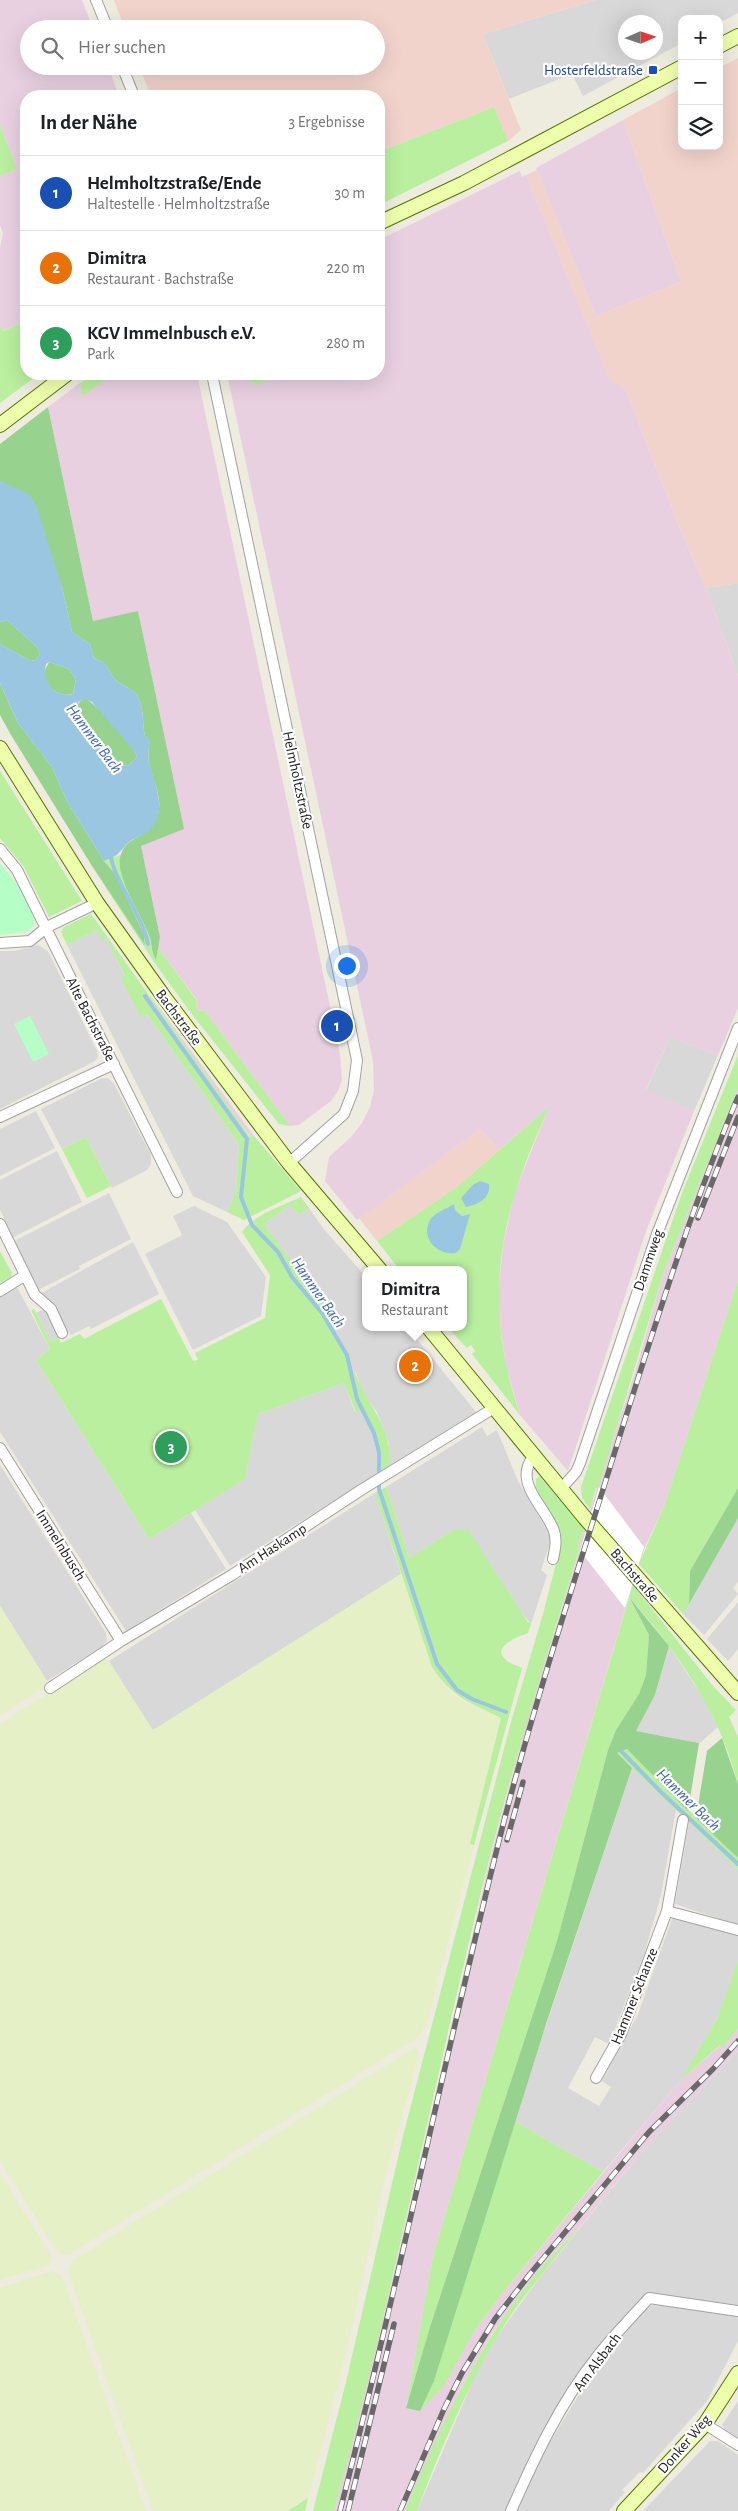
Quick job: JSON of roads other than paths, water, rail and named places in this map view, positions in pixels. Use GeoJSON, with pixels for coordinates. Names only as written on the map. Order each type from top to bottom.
{"type":"FeatureCollection","features":[{"type":"Feature","properties":{"kind":"street"},"geometry":{"type":"LineString","coordinates":[[96,0],[104,20]]}},
{"type":"Feature","properties":{"kind":"street"},"geometry":{"type":"LineString","coordinates":[[723,44],[738,36]]}},
{"type":"Feature","properties":{"kind":"street"},"geometry":{"type":"LineString","coordinates":[[385,221],[464,183],[678,69]]}},
{"type":"Feature","properties":{"kind":"street"},"geometry":{"type":"LineString","coordinates":[[126,75],[132,90]]}},
{"type":"Feature","properties":{"kind":"street"},"geometry":{"type":"LineString","coordinates":[[0,425],[59,380]]}},
{"type":"Feature","properties":{"kind":"street","name":"Helmholtzstraße"},"geometry":{"type":"LineString","coordinates":[[213,380],[357,1060],[354,1091],[344,1114],[289,1163]]}},
{"type":"Feature","properties":{"kind":"street","name":"Bachstraße"},"geometry":{"type":"LineString","coordinates":[[0,748],[97,903],[164,997],[289,1163],[377,1266]]}},
{"type":"Feature","properties":{"kind":"street","name":"Alte Bachstraße"},"geometry":{"type":"LineString","coordinates":[[0,849],[17,870],[47,927],[177,1192]]}},
{"type":"Feature","properties":{"kind":"street"},"geometry":{"type":"LineString","coordinates":[[0,943],[30,941],[47,927],[97,903]]}},
{"type":"Feature","properties":{"kind":"street","name":"Dammweg"},"geometry":{"type":"LineString","coordinates":[[560,1490],[576,1472],[582,1458],[657,1234],[738,1028]]}},
{"type":"Feature","properties":{"kind":"street"},"geometry":{"type":"LineString","coordinates":[[0,1117],[114,1064]]}},
{"type":"Feature","properties":{"kind":"street"},"geometry":{"type":"LineString","coordinates":[[0,1224],[24,1276],[35,1295],[51,1309],[62,1333]]}},
{"type":"Feature","properties":{"kind":"street"},"geometry":{"type":"LineString","coordinates":[[0,1291],[24,1276]]}},
{"type":"Feature","properties":{"kind":"street","name":"Bachstraße"},"geometry":{"type":"LineString","coordinates":[[431,1331],[560,1490],[738,1693]]}},
{"type":"Feature","properties":{"kind":"street","name":"Am Haskamp"},"geometry":{"type":"LineString","coordinates":[[50,1688],[121,1641],[232,1575],[361,1490],[494,1408]]}},
{"type":"Feature","properties":{"kind":"street","name":"Immelnbusch"},"geometry":{"type":"LineString","coordinates":[[0,1448],[121,1641]]}},
{"type":"Feature","properties":{"kind":"street"},"geometry":{"type":"LineString","coordinates":[[534,1457],[527,1465],[525,1478],[554,1531],[556,1542],[553,1559]]}},
{"type":"Feature","properties":{"kind":"street","name":"Hammer Schanze"},"geometry":{"type":"LineString","coordinates":[[596,2078],[621,2034],[666,1911],[683,1820]]}},
{"type":"Feature","properties":{"kind":"street"},"geometry":{"type":"LineString","coordinates":[[666,1911],[738,1930]]}},
{"type":"Feature","properties":{"kind":"street","name":"Am Alsbach"},"geometry":{"type":"LineString","coordinates":[[511,2511],[542,2447],[595,2358],[649,2298],[738,2311]]}},
{"type":"Feature","properties":{"kind":"street","name":"Donker Weg"},"geometry":{"type":"LineString","coordinates":[[624,2511],[705,2424],[738,2373]]}},
{"type":"Feature","properties":{"kind":"street"},"geometry":{"type":"LineString","coordinates":[[705,2424],[738,2446]]}},
{"type":"Feature","properties":{"kind":"water"},"geometry":{"type":"Polygon","coordinates":[[[0,481],[29,494],[36,505],[62,587],[72,632],[90,644],[94,658],[105,665],[119,683],[134,692],[140,702],[145,736],[149,739],[148,759],[158,796],[159,813],[151,829],[130,841],[113,857],[104,861],[67,801],[52,767],[18,723],[0,683],[0,644],[30,661],[36,660],[40,654],[38,648],[7,620],[0,622],[0,481]],[[49,662],[46,664],[45,670],[51,687],[60,694],[73,694],[76,679],[69,669],[49,662]],[[85,699],[79,701],[74,712],[120,764],[128,766],[137,757],[135,752],[92,702],[85,699]]]}},
{"type":"Feature","properties":{"kind":"water"},"geometry":{"type":"Polygon","coordinates":[[[480,1181],[489,1184],[486,1197],[480,1202],[466,1207],[461,1198],[474,1184],[480,1181]]]}},
{"type":"Feature","properties":{"kind":"water"},"geometry":{"type":"Polygon","coordinates":[[[454,1204],[455,1210],[462,1216],[470,1214],[460,1249],[456,1253],[443,1252],[430,1241],[427,1229],[433,1216],[454,1204]]]}},
{"type":"Feature","properties":{"kind":"waterway","name":"Hammer Bach"},"geometry":{"type":"LineString","coordinates":[[111,854],[116,873],[145,933],[148,944]]}},
{"type":"Feature","properties":{"kind":"waterway","name":"Hammer Bach"},"geometry":{"type":"LineString","coordinates":[[145,996],[247,1139],[241,1197],[252,1225],[278,1252],[292,1277],[322,1313],[347,1355],[357,1399],[374,1433],[379,1452],[379,1489],[437,1664],[457,1690],[472,1699],[506,1712]]}},
{"type":"Feature","properties":{"kind":"waterway","name":"Hammer Bach"},"geometry":{"type":"LineString","coordinates":[[622,1752],[662,1793],[738,1864]]}},
{"type":"Feature","properties":{"kind":"railway"},"geometry":{"type":"LineString","coordinates":[[340,2511],[362,2425],[462,1993],[517,1772],[560,1626],[662,1305],[705,1179],[738,1097]]}},
{"type":"Feature","properties":{"kind":"railway"},"geometry":{"type":"LineString","coordinates":[[698,1218],[738,1117]]}},
{"type":"Feature","properties":{"kind":"railway"},"geometry":{"type":"LineString","coordinates":[[507,1840],[523,1782]]}},
{"type":"Feature","properties":{"kind":"railway"},"geometry":{"type":"LineString","coordinates":[[400,2511],[444,2409],[462,2373],[495,2319],[530,2274],[649,2132],[713,2069],[738,2041]]}},
{"type":"Feature","properties":{"kind":"railway"},"geometry":{"type":"LineString","coordinates":[[348,2511],[394,2324]]}},
{"type":"Feature","properties":{"kind":"place","name":"Hosterfeldstraße"},"geometry":{"type":"Point","coordinates":[653,70]}},
{"type":"Feature","properties":{"kind":"place","name":"Helmholtzstraße/Ende"},"geometry":{"type":"Point","coordinates":[337,1026]}},
{"type":"Feature","properties":{"kind":"place","name":"Dimitra"},"geometry":{"type":"Point","coordinates":[415,1366]}},
{"type":"Feature","properties":{"kind":"place","name":"KGV Immelnbusch e.V."},"geometry":{"type":"Point","coordinates":[171,1447]}}]}
